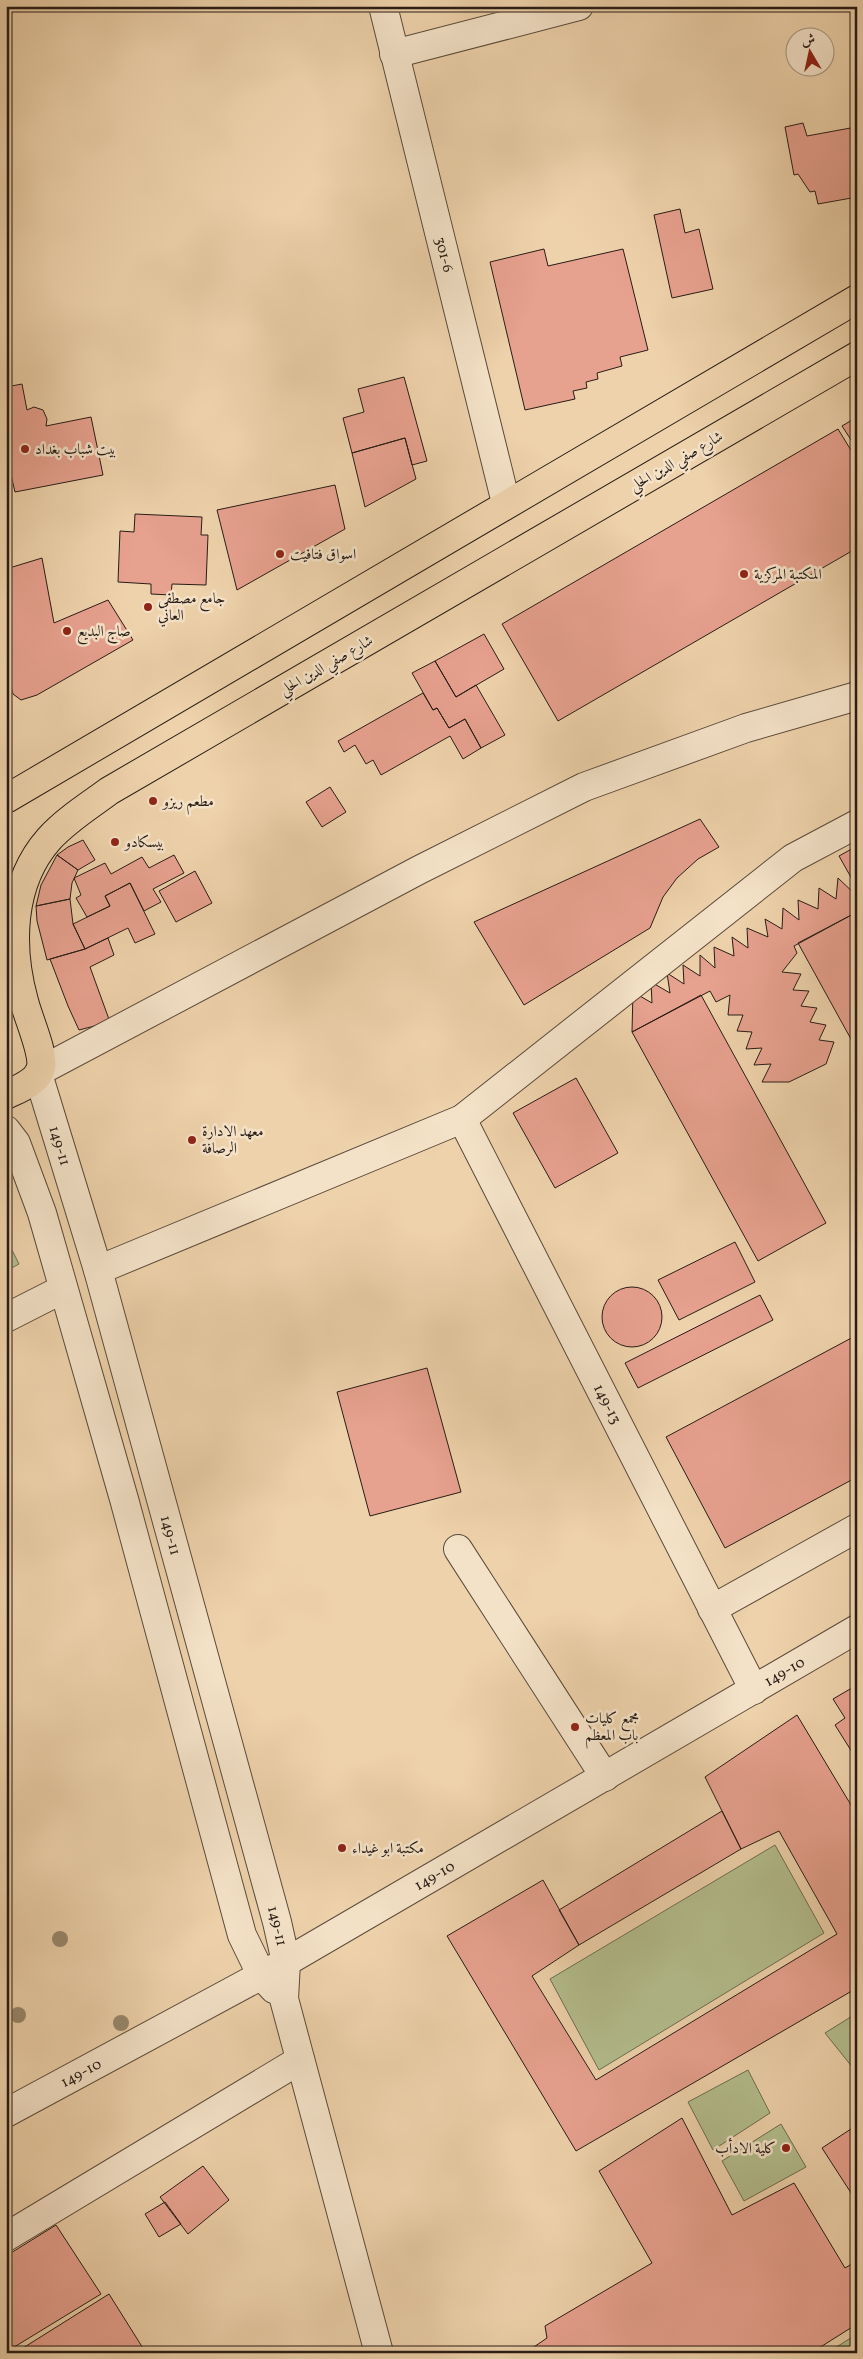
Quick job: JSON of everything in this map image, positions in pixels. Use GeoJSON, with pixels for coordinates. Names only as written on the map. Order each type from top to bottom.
{"type":"FeatureCollection","features":[{"type":"Feature","properties":{"kind":"main road"},"geometry":{"type":"LineString","coordinates":[[6,799],[506,503],[857,299]]}},
{"type":"Feature","properties":{"kind":"main road","name":"شارع صفي الدين الحلي"},"geometry":{"type":"LineString","coordinates":[[39,1073],[40,1058],[22,994],[17,961],[15,924],[18,903],[34,860],[50,838],[78,813],[117,786],[857,356]]}},
{"type":"Feature","properties":{"kind":"main road"},"geometry":{"type":"LineString","coordinates":[[6,978],[29,1022]]}},
{"type":"Feature","properties":{"kind":"main road"},"geometry":{"type":"LineString","coordinates":[[6,1095],[34,1079],[39,1073]]}},
{"type":"Feature","properties":{"kind":"street","name":"301-6"},"geometry":{"type":"LineString","coordinates":[[383,6],[506,503]]}},
{"type":"Feature","properties":{"kind":"street"},"geometry":{"type":"LineString","coordinates":[[394,54],[579,6]]}},
{"type":"Feature","properties":{"kind":"street"},"geometry":{"type":"LineString","coordinates":[[39,1073],[419,870],[584,787],[746,728],[857,696]]}},
{"type":"Feature","properties":{"kind":"street"},"geometry":{"type":"LineString","coordinates":[[98,1270],[462,1119],[793,858],[857,824]]}},
{"type":"Feature","properties":{"kind":"street","name":"149-11"},"geometry":{"type":"LineString","coordinates":[[39,1073],[98,1270],[286,1962],[284,1999],[379,2353]]}},
{"type":"Feature","properties":{"kind":"street","name":"149-13"},"geometry":{"type":"LineString","coordinates":[[462,1119],[754,1690]]}},
{"type":"Feature","properties":{"kind":"street","name":"149-11"},"geometry":{"type":"LineString","coordinates":[[6,1130],[16,1143],[42,1213],[124,1499],[242,1935],[262,1976],[284,1999]]}},
{"type":"Feature","properties":{"kind":"street"},"geometry":{"type":"LineString","coordinates":[[6,1318],[63,1290]]}},
{"type":"Feature","properties":{"kind":"street"},"geometry":{"type":"LineString","coordinates":[[712,1609],[857,1528]]}},
{"type":"Feature","properties":{"kind":"street"},"geometry":{"type":"LineString","coordinates":[[458,1549],[605,1777]]}},
{"type":"Feature","properties":{"kind":"street","name":"149-10"},"geometry":{"type":"LineString","coordinates":[[6,2113],[262,1976],[754,1690],[857,1628]]}},
{"type":"Feature","properties":{"kind":"street"},"geometry":{"type":"LineString","coordinates":[[6,2237],[300,2060]]}},
{"type":"Feature","properties":{"kind":"green space"},"geometry":{"type":"Polygon","coordinates":[[[6,1238],[19,1264],[6,1271],[6,1238]]]}},
{"type":"Feature","properties":{"kind":"green space"},"geometry":{"type":"Polygon","coordinates":[[[775,1845],[824,1933],[599,2070],[550,1979],[775,1845]]]}},
{"type":"Feature","properties":{"kind":"green space"},"geometry":{"type":"Polygon","coordinates":[[[857,2013],[857,2065],[853,2068],[825,2033],[857,2013]]]}},
{"type":"Feature","properties":{"kind":"green space"},"geometry":{"type":"Polygon","coordinates":[[[748,2070],[770,2113],[713,2150],[688,2102],[748,2070]]]}},
{"type":"Feature","properties":{"kind":"green space"},"geometry":{"type":"Polygon","coordinates":[[[781,2124],[806,2167],[744,2201],[722,2161],[781,2124]]]}},
{"type":"Feature","properties":{"kind":"green space"},"geometry":{"type":"Polygon","coordinates":[[[857,2334],[857,2353],[827,2353],[857,2334]]]}},
{"type":"Feature","properties":{"kind":"building"},"geometry":{"type":"Polygon","coordinates":[[[803,123],[807,136],[856,127],[857,197],[818,204],[815,191],[810,192],[798,174],[794,175],[785,127],[803,123]]]}},
{"type":"Feature","properties":{"kind":"building"},"geometry":{"type":"Polygon","coordinates":[[[680,209],[685,233],[699,229],[713,289],[672,298],[654,215],[680,209]]]}},
{"type":"Feature","properties":{"kind":"building"},"geometry":{"type":"Polygon","coordinates":[[[544,249],[548,266],[623,249],[648,350],[620,357],[622,366],[597,373],[598,379],[586,382],[587,388],[573,391],[575,399],[525,410],[490,262],[544,249]]]}},
{"type":"Feature","properties":{"kind":"building"},"geometry":{"type":"Polygon","coordinates":[[[404,377],[427,461],[412,465],[405,438],[352,453],[343,418],[364,412],[358,389],[404,377]]]}},
{"type":"Feature","properties":{"kind":"building"},"geometry":{"type":"Polygon","coordinates":[[[22,384],[27,410],[34,407],[43,410],[47,419],[46,426],[91,417],[103,475],[15,492],[6,453],[6,387],[22,384]]]}},
{"type":"Feature","properties":{"kind":"building"},"geometry":{"type":"Polygon","coordinates":[[[857,417],[857,449],[842,426],[857,417]]]}},
{"type":"Feature","properties":{"kind":"building"},"geometry":{"type":"Polygon","coordinates":[[[838,429],[857,460],[857,548],[558,721],[502,624],[838,429]]]}},
{"type":"Feature","properties":{"kind":"building"},"geometry":{"type":"Polygon","coordinates":[[[405,438],[416,479],[365,507],[352,453],[405,438]]]}},
{"type":"Feature","properties":{"kind":"building"},"geometry":{"type":"Polygon","coordinates":[[[335,485],[345,529],[237,590],[217,510],[335,485]]]}},
{"type":"Feature","properties":{"kind":"building"},"geometry":{"type":"Polygon","coordinates":[[[135,514],[202,517],[201,535],[208,535],[206,585],[172,584],[171,595],[151,594],[151,584],[118,582],[120,531],[134,532],[135,514]]]}},
{"type":"Feature","properties":{"kind":"building","name":"صاج البديع"},"geometry":{"type":"Polygon","coordinates":[[[42,558],[54,623],[108,600],[133,640],[37,695],[21,700],[13,694],[6,665],[6,569],[42,558]]]}},
{"type":"Feature","properties":{"kind":"building"},"geometry":{"type":"Polygon","coordinates":[[[484,634],[504,669],[456,697],[435,661],[484,634]]]}},
{"type":"Feature","properties":{"kind":"building"},"geometry":{"type":"Polygon","coordinates":[[[435,661],[456,697],[476,685],[505,735],[481,748],[465,719],[449,728],[437,708],[433,710],[412,673],[435,661]]]}},
{"type":"Feature","properties":{"kind":"building"},"geometry":{"type":"Polygon","coordinates":[[[423,693],[433,710],[437,708],[449,728],[465,719],[481,748],[463,759],[450,736],[381,775],[373,760],[366,764],[355,745],[344,752],[338,741],[423,693]]]}},
{"type":"Feature","properties":{"kind":"building"},"geometry":{"type":"Polygon","coordinates":[[[330,787],[346,812],[322,827],[306,802],[330,787]]]}},
{"type":"Feature","properties":{"kind":"building"},"geometry":{"type":"Polygon","coordinates":[[[700,819],[719,847],[698,859],[677,878],[663,897],[650,928],[524,1005],[474,922],[700,819]]]}},
{"type":"Feature","properties":{"kind":"building"},"geometry":{"type":"Polygon","coordinates":[[[83,840],[95,860],[78,870],[57,855],[83,840]]]}},
{"type":"Feature","properties":{"kind":"building"},"geometry":{"type":"Polygon","coordinates":[[[857,846],[857,888],[839,856],[857,846]]]}},
{"type":"Feature","properties":{"kind":"building"},"geometry":{"type":"Polygon","coordinates":[[[57,855],[78,870],[72,883],[70,899],[36,906],[41,885],[57,855]]]}},
{"type":"Feature","properties":{"kind":"building"},"geometry":{"type":"Polygon","coordinates":[[[174,855],[184,873],[153,889],[161,902],[144,911],[130,883],[105,896],[110,906],[87,917],[76,898],[81,895],[74,878],[105,863],[111,874],[142,857],[149,868],[174,855]]]}},
{"type":"Feature","properties":{"kind":"building"},"geometry":{"type":"Polygon","coordinates":[[[195,871],[212,903],[176,922],[159,891],[195,871]]]}},
{"type":"Feature","properties":{"kind":"building"},"geometry":{"type":"Polygon","coordinates":[[[838,878],[857,896],[857,912],[794,946],[797,953],[782,972],[801,974],[793,990],[809,991],[801,1006],[817,1008],[810,1022],[826,1025],[819,1040],[834,1042],[826,1064],[789,1082],[762,1082],[771,1064],[754,1065],[762,1048],[746,1049],[752,1032],[737,1031],[743,1015],[728,1015],[730,995],[716,1002],[710,991],[632,1032],[633,992],[652,1003],[651,982],[670,993],[667,973],[684,984],[683,965],[700,976],[700,955],[715,968],[714,947],[734,956],[732,937],[748,948],[747,928],[768,937],[765,919],[782,929],[783,908],[799,920],[798,900],[818,909],[819,888],[836,899],[838,878]]]}},
{"type":"Feature","properties":{"kind":"building"},"geometry":{"type":"Polygon","coordinates":[[[130,883],[155,934],[135,943],[128,928],[85,949],[73,924],[110,906],[105,896],[130,883]]]}},
{"type":"Feature","properties":{"kind":"building"},"geometry":{"type":"Polygon","coordinates":[[[70,899],[73,924],[85,949],[47,960],[37,921],[36,906],[70,899]]]}},
{"type":"Feature","properties":{"kind":"building"},"geometry":{"type":"Polygon","coordinates":[[[857,912],[857,1050],[798,943],[857,912]]]}},
{"type":"Feature","properties":{"kind":"building"},"geometry":{"type":"Polygon","coordinates":[[[108,938],[114,955],[90,967],[110,1022],[79,1030],[50,959],[85,949],[108,938]]]}},
{"type":"Feature","properties":{"kind":"building"},"geometry":{"type":"Polygon","coordinates":[[[701,995],[826,1223],[758,1261],[632,1032],[701,995]]]}},
{"type":"Feature","properties":{"kind":"building"},"geometry":{"type":"Polygon","coordinates":[[[576,1078],[618,1153],[555,1188],[513,1113],[576,1078]]]}},
{"type":"Feature","properties":{"kind":"building"},"geometry":{"type":"Polygon","coordinates":[[[735,1242],[755,1282],[679,1320],[658,1280],[735,1242]]]}},
{"type":"Feature","properties":{"kind":"building"},"geometry":{"type":"Polygon","coordinates":[[[632,1287],[649,1292],[657,1300],[662,1317],[657,1334],[649,1342],[632,1347],[615,1342],[607,1334],[602,1317],[607,1300],[615,1292],[632,1287]]]}},
{"type":"Feature","properties":{"kind":"building"},"geometry":{"type":"Polygon","coordinates":[[[760,1295],[773,1320],[638,1388],[625,1363],[760,1295]]]}},
{"type":"Feature","properties":{"kind":"building"},"geometry":{"type":"Polygon","coordinates":[[[857,1335],[857,1477],[725,1548],[666,1437],[857,1335]]]}},
{"type":"Feature","properties":{"kind":"building"},"geometry":{"type":"Polygon","coordinates":[[[427,1368],[461,1492],[370,1516],[337,1392],[427,1368]]]}},
{"type":"Feature","properties":{"kind":"building"},"geometry":{"type":"Polygon","coordinates":[[[857,1685],[857,1760],[835,1725],[845,1718],[833,1699],[857,1685]]]}},
{"type":"Feature","properties":{"kind":"building"},"geometry":{"type":"Polygon","coordinates":[[[797,1715],[857,1815],[857,1988],[576,2151],[447,1936],[543,1880],[579,1945],[532,1976],[596,2080],[837,1934],[779,1831],[741,1849],[705,1777],[797,1715]]]}},
{"type":"Feature","properties":{"kind":"building"},"geometry":{"type":"Polygon","coordinates":[[[722,1811],[741,1849],[579,1945],[559,1910],[722,1811]]]}},
{"type":"Feature","properties":{"kind":"building"},"geometry":{"type":"Polygon","coordinates":[[[682,2118],[732,2215],[794,2183],[845,2268],[857,2261],[857,2324],[811,2353],[525,2353],[547,2338],[545,2326],[652,2263],[599,2171],[682,2118]]]}},
{"type":"Feature","properties":{"kind":"building"},"geometry":{"type":"Polygon","coordinates":[[[857,2125],[857,2194],[853,2196],[822,2148],[857,2125]]]}},
{"type":"Feature","properties":{"kind":"building"},"geometry":{"type":"Polygon","coordinates":[[[203,2166],[229,2200],[188,2234],[160,2197],[203,2166]]]}},
{"type":"Feature","properties":{"kind":"building"},"geometry":{"type":"Polygon","coordinates":[[[165,2202],[181,2224],[159,2237],[145,2214],[165,2202]]]}},
{"type":"Feature","properties":{"kind":"building"},"geometry":{"type":"Polygon","coordinates":[[[56,2225],[101,2294],[6,2352],[6,2256],[56,2225]]]}},
{"type":"Feature","properties":{"kind":"building"},"geometry":{"type":"Polygon","coordinates":[[[109,2294],[146,2353],[15,2353],[109,2294]]]}},
{"type":"Feature","properties":{"kind":"place","name":"بيت شباب بغداد"},"geometry":{"type":"Point","coordinates":[25,449]}},
{"type":"Feature","properties":{"kind":"place","name":"اسواق فتافيت"},"geometry":{"type":"Point","coordinates":[280,554]}},
{"type":"Feature","properties":{"kind":"place","name":"المكتبة المركزية"},"geometry":{"type":"Point","coordinates":[744,574]}},
{"type":"Feature","properties":{"kind":"place","name":"جامع مصطفى العاني"},"geometry":{"type":"Point","coordinates":[148,607]}},
{"type":"Feature","properties":{"kind":"place","name":"صاج البديع"},"geometry":{"type":"Point","coordinates":[67,631]}},
{"type":"Feature","properties":{"kind":"place","name":"مطعم ريزو"},"geometry":{"type":"Point","coordinates":[153,801]}},
{"type":"Feature","properties":{"kind":"place","name":"بيسكادو"},"geometry":{"type":"Point","coordinates":[115,842]}},
{"type":"Feature","properties":{"kind":"place","name":"معهد الادارة الرصافة"},"geometry":{"type":"Point","coordinates":[192,1140]}},
{"type":"Feature","properties":{"kind":"place","name":"مجمع كليات باب المعظم"},"geometry":{"type":"Point","coordinates":[575,1727]}},
{"type":"Feature","properties":{"kind":"place","name":"مكتبة ابو غيداء"},"geometry":{"type":"Point","coordinates":[342,1848]}},
{"type":"Feature","properties":{"kind":"place","name":"كلية الادأب"},"geometry":{"type":"Point","coordinates":[786,2148]}}]}
